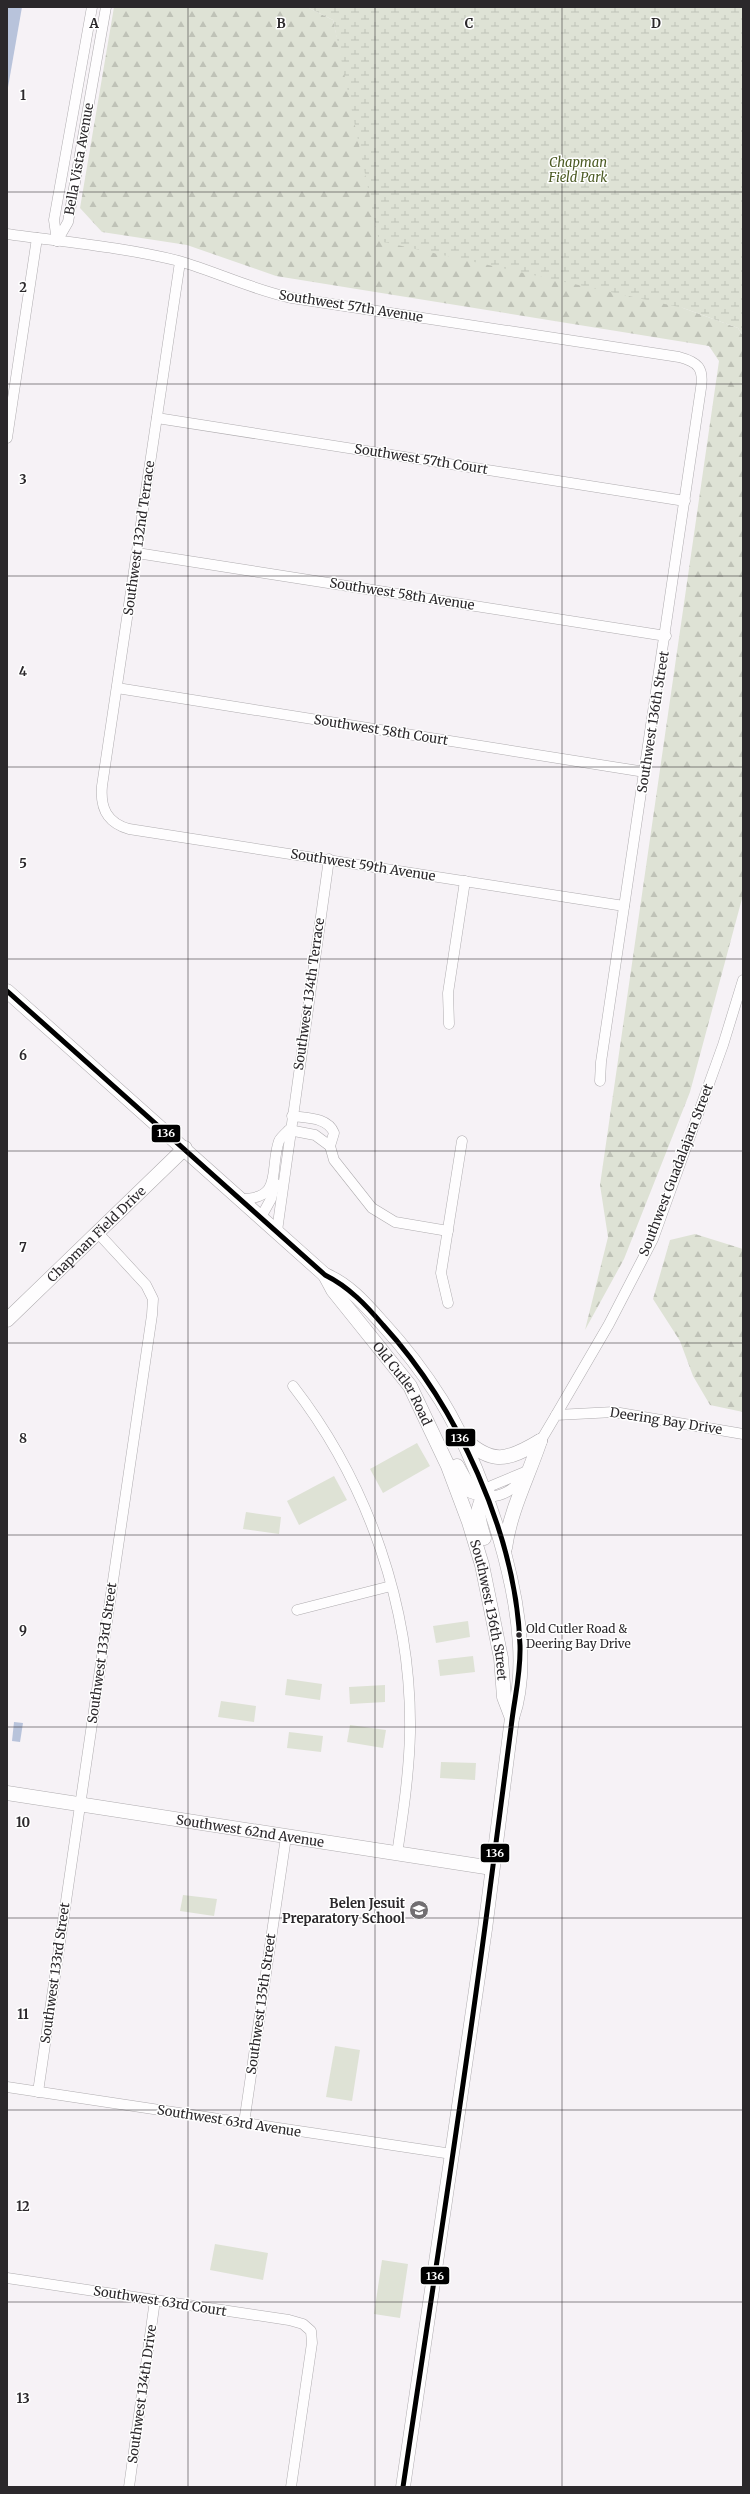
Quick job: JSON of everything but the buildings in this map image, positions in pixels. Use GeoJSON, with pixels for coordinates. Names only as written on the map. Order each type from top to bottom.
{"type":"FeatureCollection","features":[{"type":"Feature","properties":{"kind":"main road","name":"Old Cutler Road"},"geometry":{"type":"LineString","coordinates":[[7,991],[185,1148],[325,1275],[333,1290],[410,1386],[463,1503]]}},
{"type":"Feature","properties":{"kind":"main road","name":"Chapman Field Drive"},"geometry":{"type":"LineString","coordinates":[[7,1320],[185,1148]]}},
{"type":"Feature","properties":{"kind":"main road","name":"Old Cutler Road"},"geometry":{"type":"LineString","coordinates":[[325,1275],[340,1281],[390,1332],[430,1383],[461,1436],[486,1496]]}},
{"type":"Feature","properties":{"kind":"main road"},"geometry":{"type":"LineString","coordinates":[[410,1386],[436,1422],[465,1483],[473,1492],[486,1496],[479,1505],[478,1518],[498,1594],[502,1658]]}},
{"type":"Feature","properties":{"kind":"main road"},"geometry":{"type":"LineString","coordinates":[[461,1436],[476,1450],[497,1458],[516,1455],[540,1441]]}},
{"type":"Feature","properties":{"kind":"main road"},"geometry":{"type":"LineString","coordinates":[[505,1548],[511,1517],[526,1483],[540,1441]]}},
{"type":"Feature","properties":{"kind":"main road","name":"Southwest 136th Street"},"geometry":{"type":"LineString","coordinates":[[403,2487],[452,2154],[512,1718],[517,1702],[520,1672],[516,1615],[505,1548],[496,1529],[486,1496]]}},
{"type":"Feature","properties":{"kind":"main road","name":"Southwest 136th Street"},"geometry":{"type":"LineString","coordinates":[[463,1503],[482,1565],[502,1658],[504,1697],[512,1718]]}},
{"type":"Feature","properties":{"kind":"main road","name":"Southwest 62nd Avenue"},"geometry":{"type":"LineString","coordinates":[[7,1794],[492,1868]]}},
{"type":"Feature","properties":{"kind":"street","name":"Bella Vista Avenue"},"geometry":{"type":"LineString","coordinates":[[57,240],[54,220],[92,7]]}},
{"type":"Feature","properties":{"kind":"street","name":"Bella Vista Avenue"},"geometry":{"type":"LineString","coordinates":[[57,240],[68,222],[106,7]]}},
{"type":"Feature","properties":{"kind":"street","name":"Southwest 57th Avenue"},"geometry":{"type":"LineString","coordinates":[[7,234],[129,251],[180,262],[260,290],[288,297],[679,357],[698,364]]}},
{"type":"Feature","properties":{"kind":"street"},"geometry":{"type":"LineString","coordinates":[[7,438],[37,238]]}},
{"type":"Feature","properties":{"kind":"street","name":"Southwest 132nd Terrace"},"geometry":{"type":"LineString","coordinates":[[106,814],[101,793],[180,262]]}},
{"type":"Feature","properties":{"kind":"street","name":"Southwest 136th Street"},"geometry":{"type":"LineString","coordinates":[[600,1081],[601,1062],[666,636],[702,382],[702,370],[698,364]]}},
{"type":"Feature","properties":{"kind":"street","name":"Southwest 57th Court"},"geometry":{"type":"LineString","coordinates":[[156,418],[685,501]]}},
{"type":"Feature","properties":{"kind":"street","name":"Southwest 58th Avenue"},"geometry":{"type":"LineString","coordinates":[[137,553],[666,636]]}},
{"type":"Feature","properties":{"kind":"street","name":"Southwest 58th Court"},"geometry":{"type":"LineString","coordinates":[[117,688],[645,772]]}},
{"type":"Feature","properties":{"kind":"street","name":"Southwest 59th Avenue"},"geometry":{"type":"LineString","coordinates":[[106,814],[116,823],[129,828],[624,906]]}},
{"type":"Feature","properties":{"kind":"street","name":"Southwest 134th Terrace"},"geometry":{"type":"LineString","coordinates":[[277,1231],[291,1141],[289,1130],[329,859]]}},
{"type":"Feature","properties":{"kind":"street"},"geometry":{"type":"LineString","coordinates":[[449,1024],[448,994],[465,881]]}},
{"type":"Feature","properties":{"kind":"street","name":"Southwest Guadalajara Street"},"geometry":{"type":"LineString","coordinates":[[556,1415],[609,1324],[653,1239],[715,1067],[743,980]]}},
{"type":"Feature","properties":{"kind":"street"},"geometry":{"type":"LineString","coordinates":[[292,1116],[318,1119],[329,1125],[334,1133],[330,1146],[334,1160],[377,1212],[395,1222],[448,1231]]}},
{"type":"Feature","properties":{"kind":"street"},"geometry":{"type":"LineString","coordinates":[[289,1130],[315,1136],[330,1146]]}},
{"type":"Feature","properties":{"kind":"street","name":"Southwest 134th Terrace"},"geometry":{"type":"LineString","coordinates":[[261,1217],[275,1190],[274,1177],[279,1140],[289,1130]]}},
{"type":"Feature","properties":{"kind":"street"},"geometry":{"type":"LineString","coordinates":[[448,1303],[441,1273],[462,1141]]}},
{"type":"Feature","properties":{"kind":"street","name":"Southwest 134th Terrace"},"geometry":{"type":"LineString","coordinates":[[242,1199],[262,1196],[270,1188],[274,1177]]}},
{"type":"Feature","properties":{"kind":"street","name":"Southwest 133rd Street"},"geometry":{"type":"LineString","coordinates":[[38,2092],[153,1306],[150,1291],[146,1285],[98,1233]]}},
{"type":"Feature","properties":{"kind":"street"},"geometry":{"type":"LineString","coordinates":[[293,1386],[326,1433],[349,1475],[370,1522],[392,1586],[404,1651],[410,1715],[408,1772],[397,1854]]}},
{"type":"Feature","properties":{"kind":"street","name":"Deering Bay Drive"},"geometry":{"type":"LineString","coordinates":[[556,1415],[614,1412],[743,1434]]}},
{"type":"Feature","properties":{"kind":"street"},"geometry":{"type":"LineString","coordinates":[[486,1496],[491,1486],[527,1471],[540,1441],[556,1415]]}},
{"type":"Feature","properties":{"kind":"street"},"geometry":{"type":"LineString","coordinates":[[297,1610],[392,1586]]}},
{"type":"Feature","properties":{"kind":"street","name":"Southwest 135th Street"},"geometry":{"type":"LineString","coordinates":[[244,2123],[286,1837]]}},
{"type":"Feature","properties":{"kind":"street","name":"Southwest 63rd Avenue"},"geometry":{"type":"LineString","coordinates":[[7,2087],[452,2154]]}},
{"type":"Feature","properties":{"kind":"street","name":"Southwest 63rd Court"},"geometry":{"type":"LineString","coordinates":[[7,2278],[289,2320],[303,2324],[311,2331],[311,2350],[291,2487]]}},
{"type":"Feature","properties":{"kind":"street","name":"Southwest 134th Drive"},"geometry":{"type":"LineString","coordinates":[[129,2487],[155,2300]]}},
{"type":"Feature","properties":{"kind":"green space"},"geometry":{"type":"Polygon","coordinates":[[[114,7],[307,7],[333,20],[354,112],[683,308],[738,328],[743,336],[743,895],[690,1092],[624,1259],[585,1330],[608,1237],[600,1185],[719,361],[709,346],[276,276],[187,245],[102,232],[80,208],[114,7]]]}},
{"type":"Feature","properties":{"kind":"green space","name":"Chapman Field Park"},"geometry":{"type":"Polygon","coordinates":[[[307,7],[743,7],[743,336],[738,328],[683,308],[379,241],[333,20],[307,7]]]}},
{"type":"Feature","properties":{"kind":"green space"},"geometry":{"type":"Polygon","coordinates":[[[695,1234],[743,1249],[743,1412],[710,1405],[693,1376],[680,1341],[653,1299],[670,1240],[695,1234]]]}},
{"type":"Feature","properties":{"kind":"green space"},"geometry":{"type":"Polygon","coordinates":[[[417,1443],[430,1466],[383,1493],[370,1469],[417,1443]]]}},
{"type":"Feature","properties":{"kind":"green space"},"geometry":{"type":"Polygon","coordinates":[[[334,1476],[347,1500],[299,1525],[287,1501],[334,1476]]]}},
{"type":"Feature","properties":{"kind":"green space"},"geometry":{"type":"Polygon","coordinates":[[[246,1512],[281,1517],[279,1534],[243,1529],[246,1512]]]}},
{"type":"Feature","properties":{"kind":"green space"},"geometry":{"type":"Polygon","coordinates":[[[468,1621],[470,1637],[436,1643],[433,1626],[468,1621]]]}},
{"type":"Feature","properties":{"kind":"green space"},"geometry":{"type":"Polygon","coordinates":[[[473,1656],[475,1672],[440,1676],[438,1660],[473,1656]]]}},
{"type":"Feature","properties":{"kind":"green space"},"geometry":{"type":"Polygon","coordinates":[[[287,1679],[322,1684],[320,1700],[285,1695],[287,1679]]]}},
{"type":"Feature","properties":{"kind":"green space"},"geometry":{"type":"Polygon","coordinates":[[[385,1685],[385,1702],[350,1704],[349,1687],[385,1685]]]}},
{"type":"Feature","properties":{"kind":"green space"},"geometry":{"type":"Polygon","coordinates":[[[221,1701],[256,1706],[254,1722],[218,1717],[221,1701]]]}},
{"type":"Feature","properties":{"kind":"green space"},"geometry":{"type":"Polygon","coordinates":[[[350,1725],[386,1730],[383,1748],[347,1742],[350,1725]]]}},
{"type":"Feature","properties":{"kind":"green space"},"geometry":{"type":"Polygon","coordinates":[[[289,1732],[323,1736],[321,1752],[287,1748],[289,1732]]]}},
{"type":"Feature","properties":{"kind":"green space"},"geometry":{"type":"Polygon","coordinates":[[[441,1762],[476,1763],[475,1780],[440,1778],[441,1762]]]}},
{"type":"Feature","properties":{"kind":"green space"},"geometry":{"type":"Polygon","coordinates":[[[183,1895],[217,1899],[214,1916],[180,1911],[183,1895]]]}},
{"type":"Feature","properties":{"kind":"green space"},"geometry":{"type":"Polygon","coordinates":[[[335,2046],[360,2050],[352,2101],[326,2097],[335,2046]]]}},
{"type":"Feature","properties":{"kind":"green space"},"geometry":{"type":"Polygon","coordinates":[[[215,2244],[268,2253],[263,2280],[210,2270],[215,2244]]]}},
{"type":"Feature","properties":{"kind":"green space"},"geometry":{"type":"Polygon","coordinates":[[[382,2260],[408,2264],[400,2318],[374,2314],[382,2260]]]}},
{"type":"Feature","properties":{"kind":"water"},"geometry":{"type":"Polygon","coordinates":[[[7,7],[22,7],[7,93],[7,7]]]}},
{"type":"Feature","properties":{"kind":"water"},"geometry":{"type":"Polygon","coordinates":[[[14,1722],[23,1723],[20,1742],[12,1741],[14,1722]]]}},
{"type":"Feature","properties":{"kind":"transit line","name":"136"},"geometry":{"type":"LineString","coordinates":[[7,991],[325,1275],[342,1285],[364,1304],[377,1318],[410,1357],[435,1394],[458,1433],[478,1474],[494,1516],[507,1560],[516,1603],[520,1645],[518,1677],[481,1957],[403,2487]]}},
{"type":"Feature","properties":{"kind":"place","name":"Old Cutler Road & Deering Bay Drive"},"geometry":{"type":"Point","coordinates":[519,1635]}},
{"type":"Feature","properties":{"kind":"place","name":"Belen Jesuit Preparatory School"},"geometry":{"type":"Point","coordinates":[419,1910]}}]}
